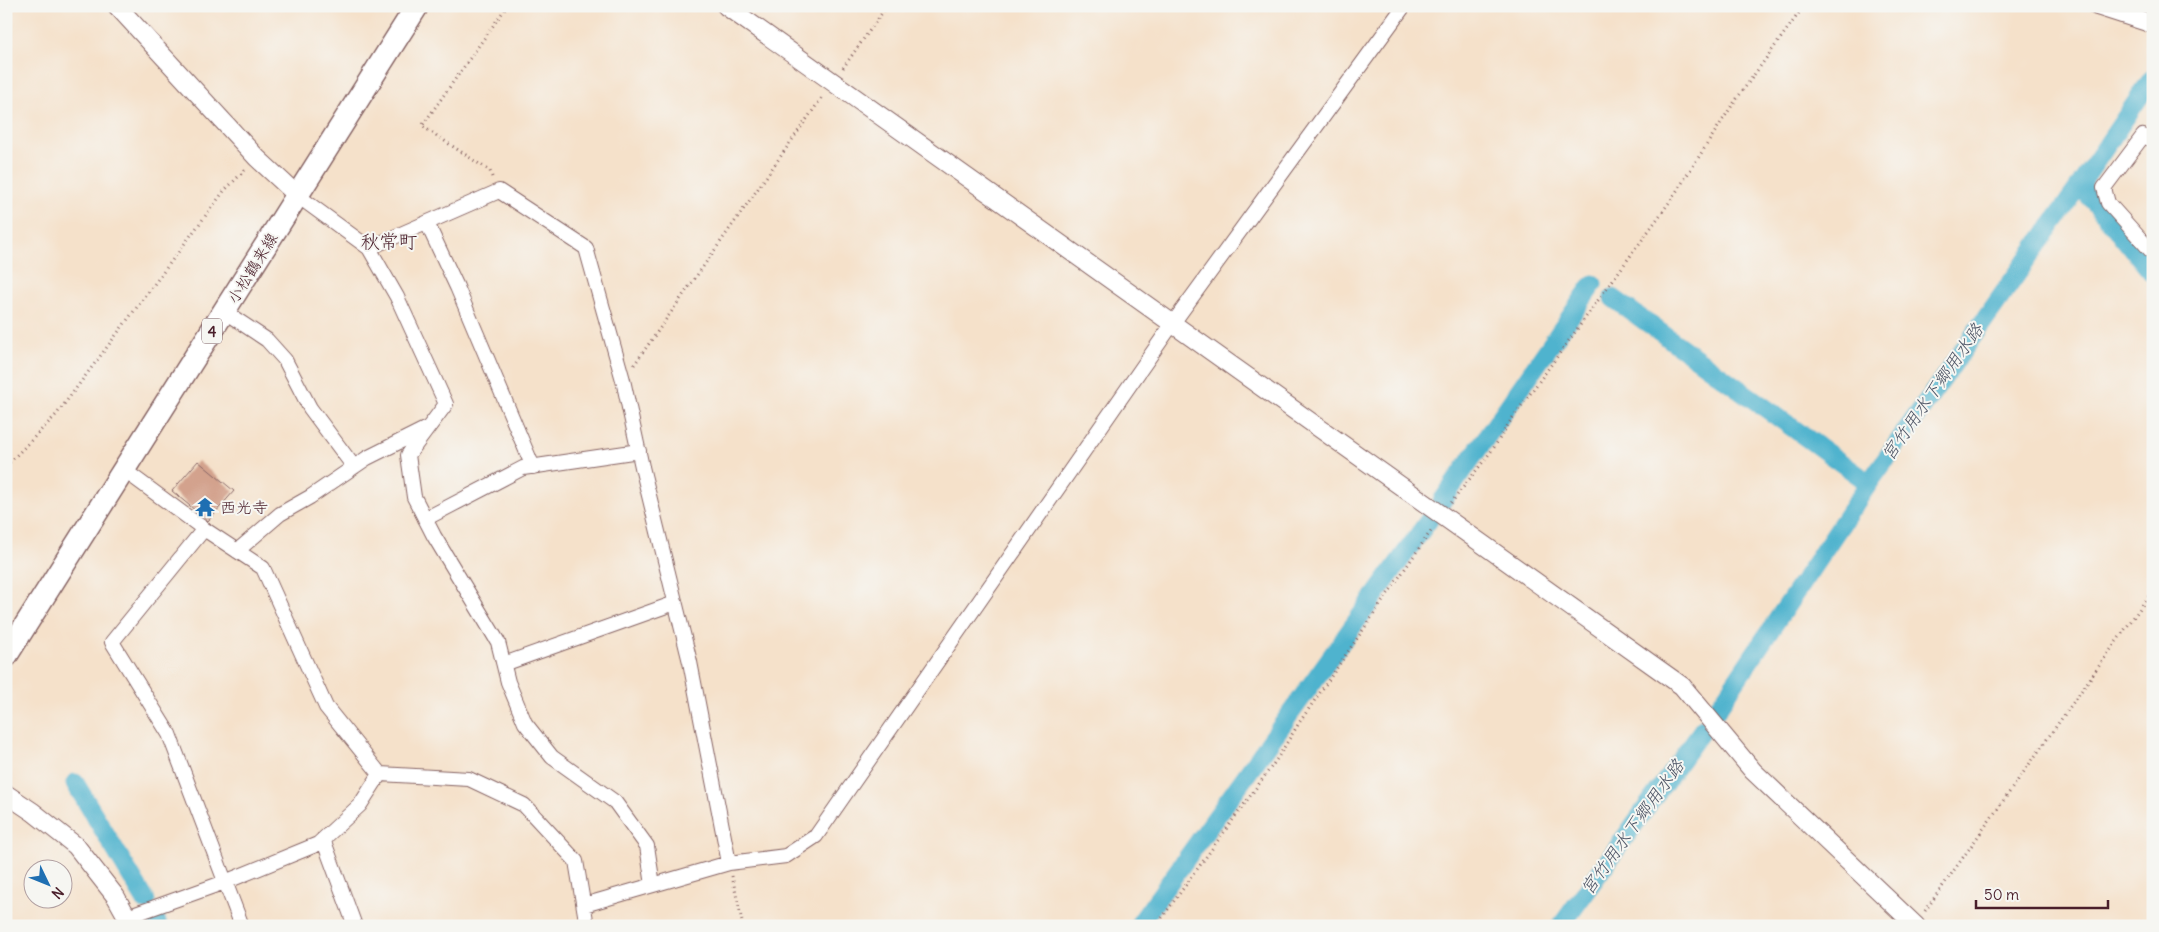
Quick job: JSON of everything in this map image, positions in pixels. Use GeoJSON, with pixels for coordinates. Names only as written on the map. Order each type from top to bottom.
{"type":"FeatureCollection","features":[{"type":"Feature","properties":{"kind":"main road","name":"小松鶴来線"},"geometry":{"type":"LineString","coordinates":[[6,656],[417,6]]}},
{"type":"Feature","properties":{"kind":"street"},"geometry":{"type":"LineString","coordinates":[[117,6],[258,158],[298,196],[369,248],[396,297],[446,404],[408,455],[414,497],[425,519],[498,642],[508,682],[525,723],[552,758],[614,802],[647,846],[653,885]]}},
{"type":"Feature","properties":{"kind":"street"},"geometry":{"type":"LineString","coordinates":[[726,6],[1682,686],[1753,771],[1916,925]]}},
{"type":"Feature","properties":{"kind":"street"},"geometry":{"type":"LineString","coordinates":[[584,905],[729,863],[786,856],[816,836],[1172,324],[1404,6]]}},
{"type":"Feature","properties":{"kind":"street"},"geometry":{"type":"LineString","coordinates":[[2097,6],[2153,24]]}},
{"type":"Feature","properties":{"kind":"street"},"geometry":{"type":"LineString","coordinates":[[2153,140],[2143,136],[2104,188],[2108,203],[2153,254]]}},
{"type":"Feature","properties":{"kind":"street"},"geometry":{"type":"LineString","coordinates":[[369,248],[499,192],[586,248],[623,380],[690,662],[729,863]]}},
{"type":"Feature","properties":{"kind":"street"},"geometry":{"type":"LineString","coordinates":[[427,223],[458,287],[533,467]]}},
{"type":"Feature","properties":{"kind":"street"},"geometry":{"type":"LineString","coordinates":[[225,312],[267,340],[285,360],[310,408],[354,467]]}},
{"type":"Feature","properties":{"kind":"street"},"geometry":{"type":"LineString","coordinates":[[237,551],[280,514],[310,497],[367,458],[428,428]]}},
{"type":"Feature","properties":{"kind":"street"},"geometry":{"type":"LineString","coordinates":[[425,519],[523,468],[639,451]]}},
{"type":"Feature","properties":{"kind":"street"},"geometry":{"type":"LineString","coordinates":[[124,470],[204,529],[263,568],[326,707],[380,774],[468,779],[524,805],[576,860],[586,926]]}},
{"type":"Feature","properties":{"kind":"street"},"geometry":{"type":"LineString","coordinates":[[204,529],[112,642],[169,734],[200,810],[242,926]]}},
{"type":"Feature","properties":{"kind":"street"},"geometry":{"type":"LineString","coordinates":[[504,664],[676,603]]}},
{"type":"Feature","properties":{"kind":"street"},"geometry":{"type":"LineString","coordinates":[[6,794],[33,812],[76,846],[116,897],[130,922],[318,844],[360,805],[380,774]]}},
{"type":"Feature","properties":{"kind":"street"},"geometry":{"type":"LineString","coordinates":[[324,838],[355,926]]}},
{"type":"Feature","properties":{"kind":"path"},"geometry":{"type":"LineString","coordinates":[[499,192],[490,171],[422,126],[507,6]]}},
{"type":"Feature","properties":{"kind":"path"},"geometry":{"type":"LineString","coordinates":[[623,380],[887,6]]}},
{"type":"Feature","properties":{"kind":"path"},"geometry":{"type":"LineString","coordinates":[[1156,926],[1277,759],[1299,723],[1441,516],[1493,449],[1511,420],[1671,200],[1733,104],[1804,6]]}},
{"type":"Feature","properties":{"kind":"path"},"geometry":{"type":"LineString","coordinates":[[6,466],[56,415],[224,190],[258,158]]}},
{"type":"Feature","properties":{"kind":"path"},"geometry":{"type":"LineString","coordinates":[[1916,925],[2153,590]]}},
{"type":"Feature","properties":{"kind":"path"},"geometry":{"type":"LineString","coordinates":[[729,863],[743,926]]}},
{"type":"Feature","properties":{"kind":"building","name":"西光寺"},"geometry":{"type":"Polygon","coordinates":[[[198,461],[234,491],[208,521],[172,491],[198,461]]]}},
{"type":"Feature","properties":{"kind":"waterway","name":"宮竹用水下郷用水路"},"geometry":{"type":"LineString","coordinates":[[1716,711],[1869,483],[2080,185],[2153,77]]}},
{"type":"Feature","properties":{"kind":"waterway"},"geometry":{"type":"LineString","coordinates":[[2080,185],[2153,274]]}},
{"type":"Feature","properties":{"kind":"waterway"},"geometry":{"type":"LineString","coordinates":[[1442,501],[1593,284]]}},
{"type":"Feature","properties":{"kind":"waterway"},"geometry":{"type":"LineString","coordinates":[[1613,298],[1869,483]]}},
{"type":"Feature","properties":{"kind":"waterway"},"geometry":{"type":"LineString","coordinates":[[1138,926],[1429,520]]}},
{"type":"Feature","properties":{"kind":"waterway","name":"宮竹用水下郷用水路"},"geometry":{"type":"LineString","coordinates":[[1561,926],[1703,729]]}},
{"type":"Feature","properties":{"kind":"waterway"},"geometry":{"type":"LineString","coordinates":[[75,783],[146,901]]}},
{"type":"Feature","properties":{"kind":"waterway"},"geometry":{"type":"LineString","coordinates":[[156,920],[158,926]]}},
{"type":"Feature","properties":{"kind":"place","name":"西光寺"},"geometry":{"type":"Point","coordinates":[205,507]}},
{"type":"Feature","properties":{"kind":"district","name":"秋常町"},"geometry":{"type":"Point","coordinates":[389,241]}}]}
